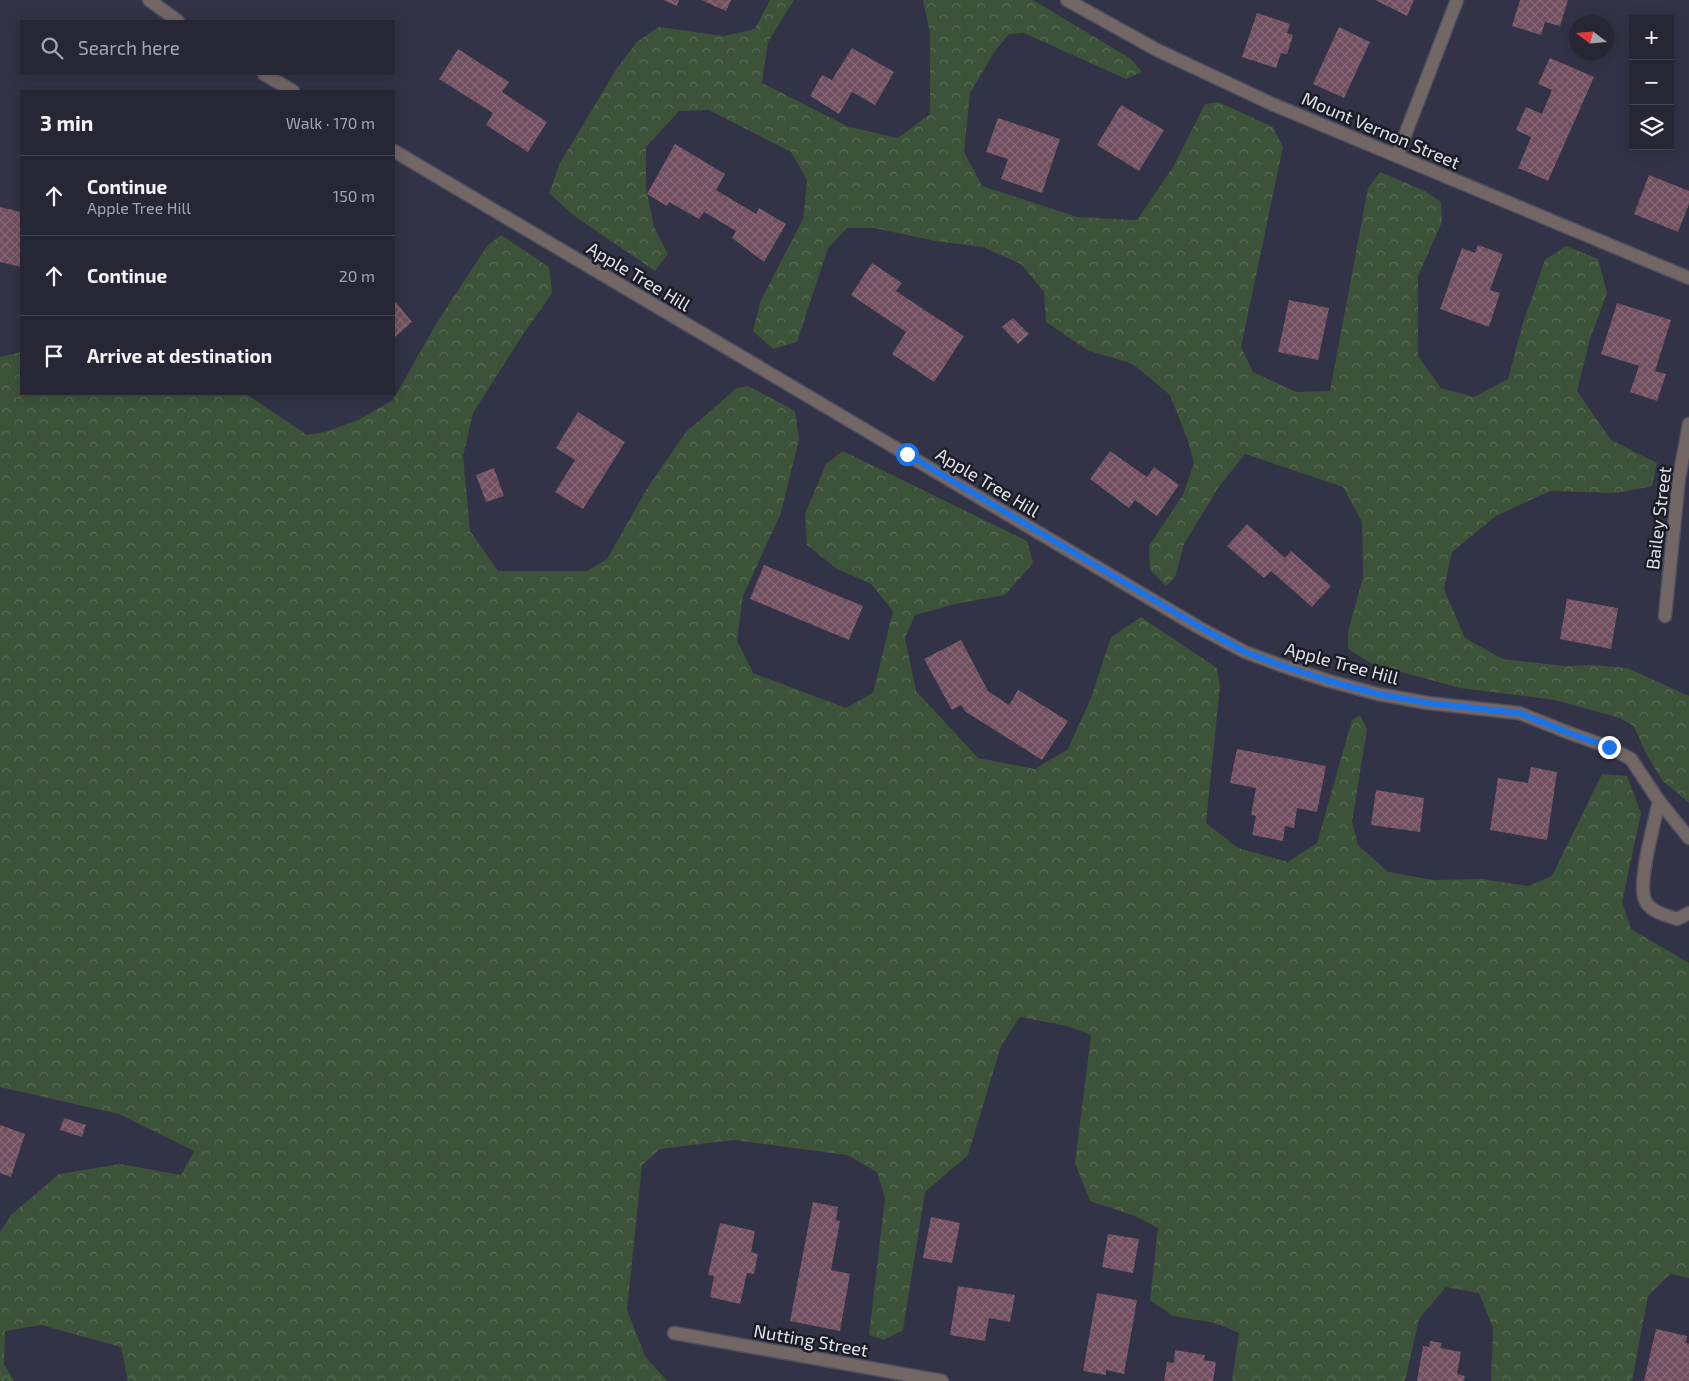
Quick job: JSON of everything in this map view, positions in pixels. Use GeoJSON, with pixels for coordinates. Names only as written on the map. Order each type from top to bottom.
{"type":"FeatureCollection","features":[{"type":"Feature","properties":{"kind":"street"},"geometry":{"type":"LineString","coordinates":[[149,0],[177,20]]}},
{"type":"Feature","properties":{"kind":"street","name":"Mount Vernon Street"},"geometry":{"type":"LineString","coordinates":[[1067,0],[1157,50],[1272,104],[1689,278]]}},
{"type":"Feature","properties":{"kind":"street"},"geometry":{"type":"LineString","coordinates":[[1397,156],[1457,0]]}},
{"type":"Feature","properties":{"kind":"street"},"geometry":{"type":"LineString","coordinates":[[266,75],[291,90]]}},
{"type":"Feature","properties":{"kind":"street","name":"Apple Tree Hill"},"geometry":{"type":"LineString","coordinates":[[395,152],[1189,622],[1245,652],[1329,681],[1378,694],[1428,703],[1519,713],[1609,747],[1631,759],[1659,801],[1689,838]]}},
{"type":"Feature","properties":{"kind":"street","name":"Bailey Street"},"geometry":{"type":"LineString","coordinates":[[1665,616],[1679,478],[1689,424]]}},
{"type":"Feature","properties":{"kind":"street"},"geometry":{"type":"LineString","coordinates":[[1659,801],[1647,855],[1643,886],[1645,900],[1654,910],[1677,919],[1689,913]]}},
{"type":"Feature","properties":{"kind":"street","name":"Nutting Street"},"geometry":{"type":"LineString","coordinates":[[674,1333],[942,1381]]}},
{"type":"Feature","properties":{"kind":"green space"},"geometry":{"type":"Polygon","coordinates":[[[770,0],[794,0],[768,42],[762,83],[849,127],[898,138],[930,114],[930,33],[923,0],[1033,0],[1131,59],[1142,72],[1126,79],[1024,33],[1009,34],[995,51],[970,93],[964,152],[982,186],[1077,217],[1137,220],[1173,167],[1205,104],[1218,102],[1273,127],[1283,147],[1241,347],[1253,372],[1296,392],[1330,391],[1368,188],[1380,172],[1425,191],[1441,202],[1442,222],[1418,276],[1418,356],[1441,388],[1474,397],[1508,379],[1523,323],[1545,260],[1566,246],[1598,259],[1607,293],[1590,339],[1577,391],[1611,440],[1657,463],[1652,486],[1617,493],[1550,491],[1496,516],[1452,552],[1444,589],[1465,638],[1503,659],[1564,666],[1594,665],[1627,668],[1689,696],[1689,803],[1662,780],[1645,752],[1634,726],[1620,718],[1555,700],[1460,688],[1372,664],[1348,649],[1348,632],[1363,577],[1362,522],[1343,487],[1245,454],[1218,488],[1184,544],[1175,577],[1166,586],[1150,570],[1149,546],[1183,495],[1194,463],[1188,441],[1170,395],[1133,364],[1087,350],[1046,322],[1044,292],[1021,264],[983,247],[935,241],[874,228],[847,228],[828,248],[797,342],[773,349],[753,331],[760,302],[803,219],[807,180],[791,152],[709,110],[679,111],[646,147],[646,188],[654,227],[668,254],[655,271],[573,215],[549,193],[560,163],[617,68],[637,42],[659,27],[724,36],[755,29],[770,0]]]}},
{"type":"Feature","properties":{"kind":"green space"},"geometry":{"type":"Polygon","coordinates":[[[501,235],[549,267],[552,293],[473,413],[463,456],[470,531],[498,571],[587,571],[607,559],[648,487],[686,432],[737,388],[748,386],[795,411],[799,439],[781,513],[743,596],[737,641],[753,673],[846,708],[873,693],[893,611],[871,584],[837,569],[807,545],[805,514],[826,464],[843,451],[1027,541],[1033,563],[1005,595],[955,604],[915,615],[905,638],[916,691],[978,758],[1035,769],[1068,749],[1091,698],[1111,637],[1141,617],[1217,668],[1220,686],[1206,823],[1238,848],[1288,862],[1317,843],[1352,720],[1360,715],[1367,729],[1352,822],[1358,845],[1388,872],[1434,880],[1482,879],[1528,886],[1552,876],[1602,774],[1627,776],[1641,813],[1622,902],[1631,929],[1689,963],[1689,1278],[1670,1274],[1648,1296],[1632,1381],[1491,1381],[1493,1328],[1479,1293],[1446,1287],[1419,1319],[1405,1381],[1232,1381],[1239,1333],[1215,1323],[1173,1316],[1150,1300],[1158,1228],[1135,1216],[1090,1201],[1075,1163],[1091,1035],[1067,1026],[1020,1017],[1001,1046],[968,1155],[925,1192],[903,1330],[884,1340],[869,1335],[885,1198],[877,1172],[847,1155],[734,1140],[660,1149],[642,1165],[627,1310],[645,1356],[667,1381],[128,1381],[121,1347],[41,1325],[5,1331],[4,1364],[14,1381],[0,1381],[0,1232],[11,1215],[59,1174],[120,1164],[181,1175],[194,1151],[119,1114],[0,1087],[0,357],[20,352],[20,395],[247,395],[307,435],[325,432],[358,420],[393,400],[436,324],[487,246],[501,235]]]}},
{"type":"Feature","properties":{"kind":"building"},"geometry":{"type":"Polygon","coordinates":[[[663,0],[679,0],[677,6],[663,0]]]}},
{"type":"Feature","properties":{"kind":"building"},"geometry":{"type":"Polygon","coordinates":[[[701,0],[731,0],[726,11],[701,0]]]}},
{"type":"Feature","properties":{"kind":"building"},"geometry":{"type":"Polygon","coordinates":[[[1375,0],[1414,0],[1407,16],[1375,0]]]}},
{"type":"Feature","properties":{"kind":"building"},"geometry":{"type":"Polygon","coordinates":[[[1520,0],[1568,0],[1560,26],[1545,22],[1541,35],[1512,26],[1520,0]]]}},
{"type":"Feature","properties":{"kind":"building"},"geometry":{"type":"Polygon","coordinates":[[[1257,13],[1290,24],[1287,33],[1293,35],[1287,54],[1281,53],[1276,68],[1242,57],[1257,13]]]}},
{"type":"Feature","properties":{"kind":"building"},"geometry":{"type":"Polygon","coordinates":[[[1339,27],[1370,42],[1344,98],[1313,84],[1339,27]]]}},
{"type":"Feature","properties":{"kind":"building"},"geometry":{"type":"Polygon","coordinates":[[[852,48],[894,72],[875,105],[852,92],[839,114],[810,96],[822,75],[832,80],[852,48]]]}},
{"type":"Feature","properties":{"kind":"building"},"geometry":{"type":"Polygon","coordinates":[[[458,49],[509,82],[502,92],[547,122],[528,152],[486,125],[493,113],[439,79],[458,49]]]}},
{"type":"Feature","properties":{"kind":"building"},"geometry":{"type":"Polygon","coordinates":[[[1550,58],[1594,77],[1548,181],[1518,168],[1531,137],[1516,130],[1526,107],[1542,114],[1552,90],[1538,84],[1550,58]]]}},
{"type":"Feature","properties":{"kind":"building"},"geometry":{"type":"Polygon","coordinates":[[[1121,105],[1164,130],[1139,171],[1097,145],[1121,105]]]}},
{"type":"Feature","properties":{"kind":"building"},"geometry":{"type":"Polygon","coordinates":[[[998,118],[1060,139],[1042,193],[1001,179],[1008,159],[986,152],[998,118]]]}},
{"type":"Feature","properties":{"kind":"building"},"geometry":{"type":"Polygon","coordinates":[[[675,144],[725,174],[716,190],[756,214],[759,208],[786,224],[764,262],[732,238],[736,231],[704,212],[699,219],[669,202],[667,206],[647,194],[675,144]]]}},
{"type":"Feature","properties":{"kind":"building"},"geometry":{"type":"Polygon","coordinates":[[[1649,175],[1689,191],[1689,204],[1678,232],[1634,214],[1649,175]]]}},
{"type":"Feature","properties":{"kind":"building"},"geometry":{"type":"Polygon","coordinates":[[[0,207],[20,212],[20,267],[0,262],[0,207]]]}},
{"type":"Feature","properties":{"kind":"building"},"geometry":{"type":"Polygon","coordinates":[[[1478,245],[1503,254],[1490,290],[1500,293],[1489,327],[1440,309],[1462,248],[1475,253],[1478,245]]]}},
{"type":"Feature","properties":{"kind":"building"},"geometry":{"type":"Polygon","coordinates":[[[872,263],[902,283],[896,291],[964,336],[934,382],[892,354],[906,332],[851,295],[872,263]]]}},
{"type":"Feature","properties":{"kind":"building"},"geometry":{"type":"Polygon","coordinates":[[[1289,300],[1329,308],[1318,360],[1278,352],[1289,300]]]}},
{"type":"Feature","properties":{"kind":"building"},"geometry":{"type":"Polygon","coordinates":[[[395,301],[412,322],[395,337],[395,301]]]}},
{"type":"Feature","properties":{"kind":"building"},"geometry":{"type":"Polygon","coordinates":[[[1617,303],[1671,320],[1655,371],[1666,374],[1657,401],[1630,392],[1639,366],[1601,354],[1617,303]]]}},
{"type":"Feature","properties":{"kind":"building"},"geometry":{"type":"Polygon","coordinates":[[[1013,318],[1029,334],[1018,344],[1002,327],[1013,318]]]}},
{"type":"Feature","properties":{"kind":"building"},"geometry":{"type":"Polygon","coordinates":[[[578,412],[625,442],[583,509],[555,492],[575,460],[556,448],[578,412]]]}},
{"type":"Feature","properties":{"kind":"building"},"geometry":{"type":"Polygon","coordinates":[[[1110,451],[1147,477],[1154,467],[1179,485],[1157,516],[1135,500],[1129,508],[1090,479],[1110,451]]]}},
{"type":"Feature","properties":{"kind":"building"},"geometry":{"type":"Polygon","coordinates":[[[494,468],[504,496],[486,502],[476,475],[494,468]]]}},
{"type":"Feature","properties":{"kind":"building"},"geometry":{"type":"Polygon","coordinates":[[[1247,524],[1285,558],[1291,551],[1331,586],[1312,607],[1271,571],[1264,578],[1227,546],[1247,524]]]}},
{"type":"Feature","properties":{"kind":"building"},"geometry":{"type":"Polygon","coordinates":[[[764,565],[863,606],[849,640],[750,599],[764,565]]]}},
{"type":"Feature","properties":{"kind":"building"},"geometry":{"type":"Polygon","coordinates":[[[1567,599],[1618,608],[1611,649],[1560,639],[1567,599]]]}},
{"type":"Feature","properties":{"kind":"building"},"geometry":{"type":"Polygon","coordinates":[[[961,640],[988,691],[1009,705],[1018,690],[1068,721],[1042,760],[966,712],[961,705],[952,710],[924,659],[961,640]]]}},
{"type":"Feature","properties":{"kind":"building"},"geometry":{"type":"Polygon","coordinates":[[[1237,749],[1326,766],[1317,812],[1297,808],[1294,828],[1285,826],[1283,841],[1252,835],[1256,816],[1251,815],[1256,788],[1230,783],[1237,749]]]}},
{"type":"Feature","properties":{"kind":"building"},"geometry":{"type":"Polygon","coordinates":[[[1531,767],[1557,772],[1547,840],[1490,830],[1498,778],[1528,783],[1531,767]]]}},
{"type":"Feature","properties":{"kind":"building"},"geometry":{"type":"Polygon","coordinates":[[[1376,790],[1424,798],[1420,832],[1371,825],[1376,790]]]}},
{"type":"Feature","properties":{"kind":"building"},"geometry":{"type":"Polygon","coordinates":[[[64,1118],[86,1125],[82,1137],[60,1130],[64,1118]]]}},
{"type":"Feature","properties":{"kind":"building"},"geometry":{"type":"Polygon","coordinates":[[[0,1125],[25,1134],[11,1177],[0,1173],[0,1125]]]}},
{"type":"Feature","properties":{"kind":"building"},"geometry":{"type":"Polygon","coordinates":[[[813,1202],[838,1207],[836,1220],[840,1221],[831,1270],[850,1274],[840,1331],[790,1321],[813,1202]]]}},
{"type":"Feature","properties":{"kind":"building"},"geometry":{"type":"Polygon","coordinates":[[[931,1217],[960,1223],[952,1263],[923,1258],[931,1217]]]}},
{"type":"Feature","properties":{"kind":"building"},"geometry":{"type":"Polygon","coordinates":[[[720,1223],[755,1231],[751,1252],[758,1254],[754,1274],[747,1273],[740,1304],[710,1297],[714,1276],[708,1275],[720,1223]]]}},
{"type":"Feature","properties":{"kind":"building"},"geometry":{"type":"Polygon","coordinates":[[[1108,1234],[1139,1239],[1133,1273],[1102,1267],[1108,1234]]]}},
{"type":"Feature","properties":{"kind":"building"},"geometry":{"type":"Polygon","coordinates":[[[958,1286],[1015,1295],[1010,1322],[989,1318],[985,1341],[950,1335],[958,1286]]]}},
{"type":"Feature","properties":{"kind":"building"},"geometry":{"type":"Polygon","coordinates":[[[1097,1293],[1137,1300],[1124,1374],[1106,1370],[1106,1375],[1083,1371],[1097,1293]]]}},
{"type":"Feature","properties":{"kind":"building"},"geometry":{"type":"Polygon","coordinates":[[[1656,1329],[1687,1336],[1686,1343],[1689,1344],[1689,1381],[1644,1381],[1656,1329]]]}},
{"type":"Feature","properties":{"kind":"building"},"geometry":{"type":"Polygon","coordinates":[[[1430,1341],[1442,1343],[1440,1348],[1461,1352],[1457,1374],[1465,1376],[1464,1381],[1417,1381],[1423,1346],[1429,1347],[1430,1341]]]}},
{"type":"Feature","properties":{"kind":"building"},"geometry":{"type":"Polygon","coordinates":[[[1175,1350],[1205,1355],[1204,1360],[1216,1362],[1213,1381],[1164,1381],[1167,1362],[1174,1363],[1175,1350]]]}},
{"type":"Feature","properties":{"kind":"route"},"geometry":{"type":"LineString","coordinates":[[907,454],[1245,652],[1329,681],[1378,694],[1428,703],[1519,713],[1609,747]]}}]}
